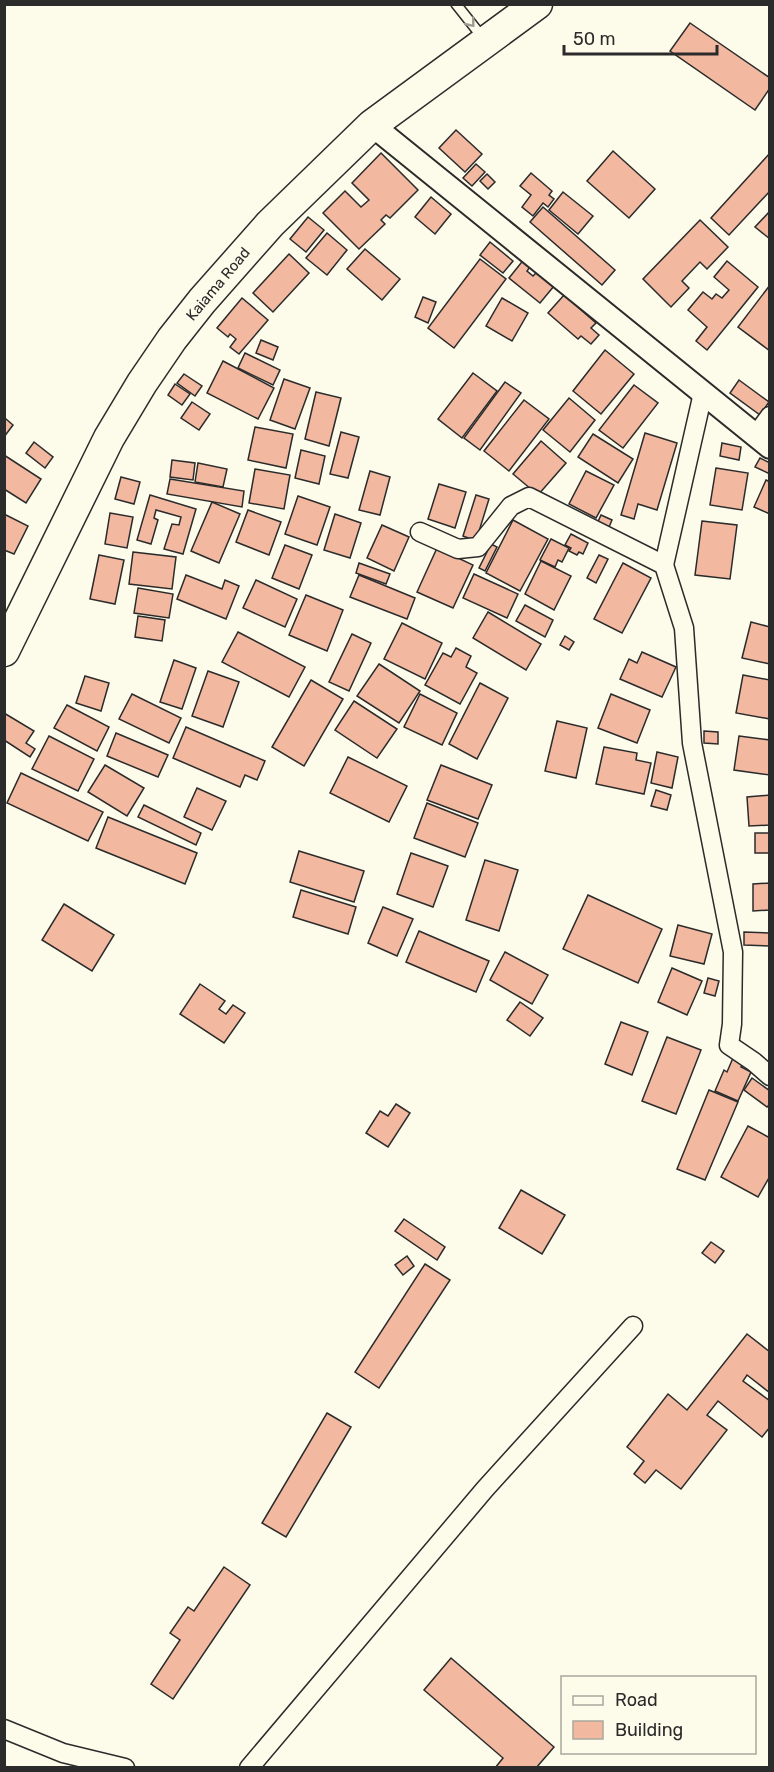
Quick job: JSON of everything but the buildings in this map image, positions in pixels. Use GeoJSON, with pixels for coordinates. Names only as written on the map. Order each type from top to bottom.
{"type":"FeatureCollection","features":[{"type":"Feature","properties":{"kind":"highway","name":"Kaiama Road"},"geometry":{"type":"LineString","coordinates":[[4,651],[109,438],[172,339],[232,265],[270,224],[372,125],[486,42],[523,11]]}},
{"type":"Feature","properties":{"kind":"street"},"geometry":{"type":"LineString","coordinates":[[372,125],[763,441],[770,416]]}},
{"type":"Feature","properties":{"kind":"street"},"geometry":{"type":"LineString","coordinates":[[703,393],[664,565],[684,628],[692,743],[733,952],[732,1024],[729,1045],[770,1076]]}},
{"type":"Feature","properties":{"kind":"street"},"geometry":{"type":"LineString","coordinates":[[420,532],[458,549],[478,547],[511,506],[530,497],[664,565]]}},
{"type":"Feature","properties":{"kind":"street"},"geometry":{"type":"LineString","coordinates":[[249,1767],[485,1489],[633,1326]]}},
{"type":"Feature","properties":{"kind":"street"},"geometry":{"type":"LineString","coordinates":[[4,1729],[63,1753],[125,1767]]}},
{"type":"Feature","properties":{"kind":"lane"},"geometry":{"type":"LineString","coordinates":[[456,4],[486,42]]}}]}
